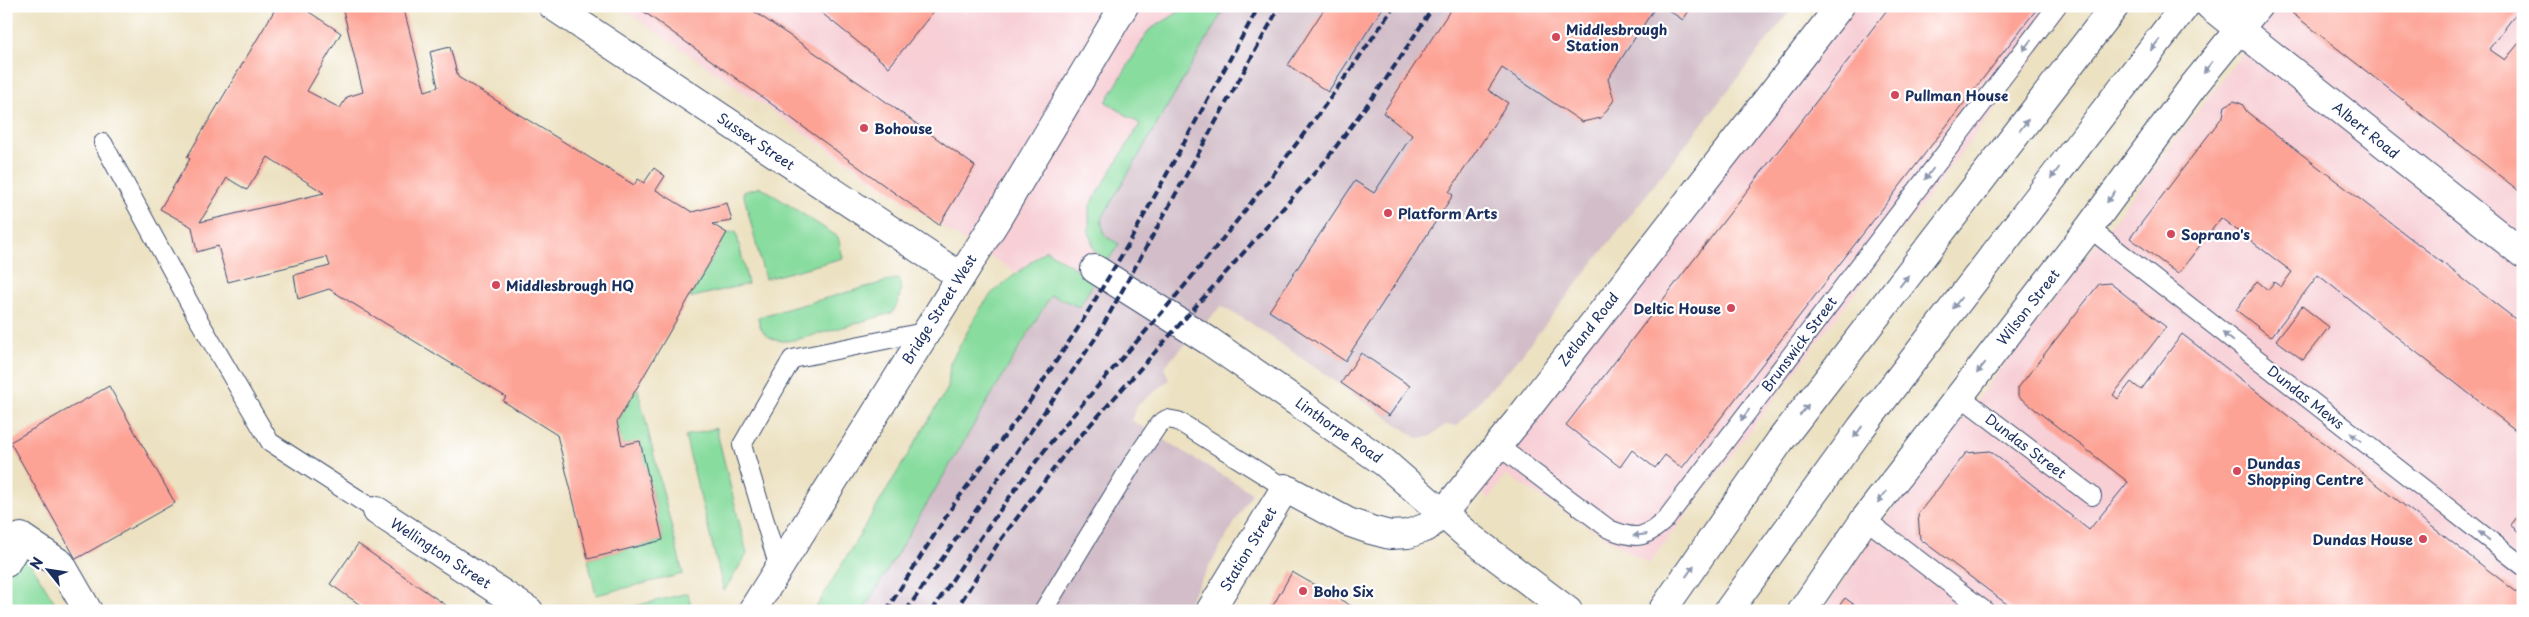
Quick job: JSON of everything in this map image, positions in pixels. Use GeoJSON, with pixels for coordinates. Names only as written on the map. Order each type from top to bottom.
{"type":"FeatureCollection","features":[{"type":"Feature","properties":{"kind":"main road","name":"Sussex Street"},"geometry":{"type":"LineString","coordinates":[[553,6],[960,276]]}},
{"type":"Feature","properties":{"kind":"main road","name":"Bridge Street West"},"geometry":{"type":"LineString","coordinates":[[752,611],[924,332],[997,219],[1124,6]]}},
{"type":"Feature","properties":{"kind":"main road","name":"Zetland Road"},"geometry":{"type":"LineString","coordinates":[[1285,488],[1348,522],[1390,534],[1408,534],[1427,526],[1443,513],[1840,6]]}},
{"type":"Feature","properties":{"kind":"main road"},"geometry":{"type":"LineString","coordinates":[[1662,611],[1780,441],[2115,6]]}},
{"type":"Feature","properties":{"kind":"main road"},"geometry":{"type":"LineString","coordinates":[[1728,611],[1861,428],[2184,6]]}},
{"type":"Feature","properties":{"kind":"main road","name":"Albert Road"},"geometry":{"type":"LineString","coordinates":[[2210,6],[2523,254]]}},
{"type":"Feature","properties":{"kind":"main road","name":"Wilson Street"},"geometry":{"type":"LineString","coordinates":[[1802,611],[1865,519],[2088,228],[2194,85],[2258,6]]}},
{"type":"Feature","properties":{"kind":"main road","name":"Linthorpe Road"},"geometry":{"type":"LineString","coordinates":[[1095,269],[1209,341],[1385,462],[1466,534],[1568,611]]}},
{"type":"Feature","properties":{"kind":"main road","name":"Station Street"},"geometry":{"type":"LineString","coordinates":[[1210,611],[1285,488]]}},
{"type":"Feature","properties":{"kind":"main road","name":"Wellington Street"},"geometry":{"type":"LineString","coordinates":[[377,511],[529,611]]}},
{"type":"Feature","properties":{"kind":"main road"},"geometry":{"type":"LineString","coordinates":[[6,563],[21,536],[61,564],[88,611]]}},
{"type":"Feature","properties":{"kind":"lane","name":"Brunswick Street"},"geometry":{"type":"LineString","coordinates":[[1497,445],[1609,529],[1624,535],[1637,536],[1651,533],[1666,519],[2057,6]]}},
{"type":"Feature","properties":{"kind":"lane"},"geometry":{"type":"LineString","coordinates":[[103,142],[197,317],[270,442],[377,511]]}},
{"type":"Feature","properties":{"kind":"lane","name":"Dundas Mews"},"geometry":{"type":"LineString","coordinates":[[2088,228],[2523,566]]}},
{"type":"Feature","properties":{"kind":"lane"},"geometry":{"type":"LineString","coordinates":[[779,568],[742,445],[792,359],[924,332]]}},
{"type":"Feature","properties":{"kind":"lane","name":"Dundas Street"},"geometry":{"type":"LineString","coordinates":[[1960,396],[2092,496]]}},
{"type":"Feature","properties":{"kind":"lane"},"geometry":{"type":"LineString","coordinates":[[1043,611],[1134,460],[1159,424],[1168,419],[1178,421],[1285,488]]}},
{"type":"Feature","properties":{"kind":"lane"},"geometry":{"type":"LineString","coordinates":[[1865,519],[1985,611]]}},
{"type":"Feature","properties":{"kind":"shaded area"},"geometry":{"type":"Polygon","coordinates":[[[618,6],[1226,6],[1101,220],[1119,244],[1095,281],[1046,250],[1017,273],[939,225],[618,6]]]}},
{"type":"Feature","properties":{"kind":"shaded area"},"geometry":{"type":"Polygon","coordinates":[[[1226,6],[1794,6],[1518,359],[1457,426],[1445,425],[1429,437],[1417,438],[1249,322],[1221,306],[1164,367],[1169,380],[1138,405],[1131,420],[1252,493],[1183,611],[863,611],[1052,295],[1079,307],[1119,244],[1105,236],[1101,220],[1226,6]]]}},
{"type":"Feature","properties":{"kind":"shaded area"},"geometry":{"type":"Polygon","coordinates":[[[1837,6],[2073,6],[1649,564],[1506,475],[1489,499],[1467,483],[1837,6]]]}},
{"type":"Feature","properties":{"kind":"shaded area"},"geometry":{"type":"Polygon","coordinates":[[[2278,6],[2523,6],[2523,611],[1824,611],[1874,534],[2278,6]]]}},
{"type":"Feature","properties":{"kind":"green space"},"geometry":{"type":"Polygon","coordinates":[[[1183,6],[1226,6],[1101,220],[1105,236],[1119,244],[1107,262],[1094,250],[1089,232],[1089,207],[1140,124],[1106,102],[1149,30],[1179,12],[1183,6]]]}},
{"type":"Feature","properties":{"kind":"green space"},"geometry":{"type":"Polygon","coordinates":[[[761,187],[838,237],[843,258],[765,279],[743,192],[761,187]]]}},
{"type":"Feature","properties":{"kind":"green space"},"geometry":{"type":"Polygon","coordinates":[[[736,231],[748,284],[689,298],[727,233],[736,231]]]}},
{"type":"Feature","properties":{"kind":"green space"},"geometry":{"type":"Polygon","coordinates":[[[1046,250],[1095,281],[1079,307],[1051,295],[863,611],[814,611],[948,388],[950,363],[980,309],[992,293],[1046,250]]]}},
{"type":"Feature","properties":{"kind":"green space"},"geometry":{"type":"Polygon","coordinates":[[[899,278],[900,296],[892,313],[790,341],[773,339],[765,334],[760,327],[758,317],[899,278]]]}},
{"type":"Feature","properties":{"kind":"green space"},"geometry":{"type":"Polygon","coordinates":[[[637,386],[683,574],[596,595],[588,559],[663,540],[640,442],[622,445],[617,422],[637,386]]]}},
{"type":"Feature","properties":{"kind":"green space"},"geometry":{"type":"Polygon","coordinates":[[[716,428],[747,554],[724,591],[685,436],[716,428]]]}},
{"type":"Feature","properties":{"kind":"green space"},"geometry":{"type":"Polygon","coordinates":[[[6,523],[60,611],[6,611],[6,523]]]}},
{"type":"Feature","properties":{"kind":"green space"},"geometry":{"type":"Polygon","coordinates":[[[688,593],[692,611],[615,611],[688,593]]]}},
{"type":"Feature","properties":{"kind":"building","name":"Middlesbrough HQ"},"geometry":{"type":"Polygon","coordinates":[[[277,6],[300,6],[341,33],[307,91],[340,108],[347,97],[363,92],[342,6],[403,6],[425,91],[438,87],[430,52],[450,47],[458,77],[634,185],[638,179],[644,183],[654,168],[665,176],[656,190],[692,212],[727,203],[732,221],[712,224],[727,233],[617,422],[622,445],[640,441],[663,540],[588,559],[557,435],[503,401],[506,397],[329,289],[298,299],[294,275],[330,266],[327,257],[228,282],[218,246],[197,252],[192,227],[160,209],[190,159],[187,157],[277,6]],[[268,157],[247,190],[227,178],[200,222],[324,193],[268,157]]]}},
{"type":"Feature","properties":{"kind":"building","name":"Bohouse"},"geometry":{"type":"Polygon","coordinates":[[[636,6],[746,6],[871,91],[975,166],[939,225],[636,6]]]}},
{"type":"Feature","properties":{"kind":"building"},"geometry":{"type":"Polygon","coordinates":[[[813,6],[938,6],[889,67],[813,6]]]}},
{"type":"Feature","properties":{"kind":"building"},"geometry":{"type":"Polygon","coordinates":[[[1326,6],[1384,6],[1328,92],[1288,65],[1326,6]]]}},
{"type":"Feature","properties":{"kind":"building"},"geometry":{"type":"Polygon","coordinates":[[[1453,6],[1656,6],[1608,79],[1614,100],[1601,118],[1582,122],[1502,68],[1488,90],[1508,103],[1449,192],[1453,195],[1345,361],[1269,311],[1355,181],[1374,193],[1412,135],[1383,113],[1453,6]]]}},
{"type":"Feature","properties":{"kind":"building","name":"Middlesbrough Station"},"geometry":{"type":"Polygon","coordinates":[[[1662,6],[1692,6],[1683,20],[1662,6]]]}},
{"type":"Feature","properties":{"kind":"building"},"geometry":{"type":"Polygon","coordinates":[[[1890,6],[2039,6],[1682,468],[1665,455],[1655,468],[1632,450],[1620,467],[1566,425],[1890,6]]]}},
{"type":"Feature","properties":{"kind":"building"},"geometry":{"type":"Polygon","coordinates":[[[2298,6],[2522,6],[2489,49],[2505,60],[2523,38],[2523,194],[2292,13],[2298,6]]]}},
{"type":"Feature","properties":{"kind":"building"},"geometry":{"type":"Polygon","coordinates":[[[2234,101],[2242,104],[2247,112],[2523,325],[2523,436],[2318,275],[2271,337],[2236,310],[2257,281],[2268,290],[2274,282],[2281,287],[2292,272],[2221,218],[2178,274],[2130,238],[2223,116],[2225,106],[2234,101]]]}},
{"type":"Feature","properties":{"kind":"building","name":"Dundas Shopping Centre"},"geometry":{"type":"Polygon","coordinates":[[[2110,283],[2166,327],[2113,395],[2118,399],[2131,382],[2141,390],[2182,334],[2523,597],[2523,611],[2016,611],[1920,539],[1918,514],[1966,453],[1990,451],[2089,530],[2128,482],[2018,396],[2018,388],[2099,284],[2110,283]]]}},
{"type":"Feature","properties":{"kind":"building"},"geometry":{"type":"Polygon","coordinates":[[[2302,306],[2329,327],[2303,360],[2276,340],[2302,306]]]}},
{"type":"Feature","properties":{"kind":"building"},"geometry":{"type":"Polygon","coordinates":[[[1361,353],[1410,386],[1389,416],[1341,383],[1361,353]]]}},
{"type":"Feature","properties":{"kind":"building"},"geometry":{"type":"Polygon","coordinates":[[[109,386],[175,503],[76,559],[10,442],[109,386]]]}},
{"type":"Feature","properties":{"kind":"building"},"geometry":{"type":"Polygon","coordinates":[[[2523,508],[2523,535],[2510,525],[2523,508]]]}},
{"type":"Feature","properties":{"kind":"building"},"geometry":{"type":"Polygon","coordinates":[[[358,544],[454,611],[369,611],[330,584],[358,544]]]}},
{"type":"Feature","properties":{"kind":"building","name":"Boho Six"},"geometry":{"type":"Polygon","coordinates":[[[1292,572],[1360,611],[1270,611],[1292,572]]]}},
{"type":"Feature","properties":{"kind":"building"},"geometry":{"type":"Polygon","coordinates":[[[1845,598],[1863,611],[1835,611],[1845,598]]]}},
{"type":"Feature","properties":{"kind":"railway"},"geometry":{"type":"LineString","coordinates":[[886,611],[954,504],[1028,404],[1080,325],[1129,243],[1259,6]]}},
{"type":"Feature","properties":{"kind":"railway"},"geometry":{"type":"LineString","coordinates":[[906,611],[1097,336],[1280,6]]}},
{"type":"Feature","properties":{"kind":"railway"},"geometry":{"type":"LineString","coordinates":[[932,611],[989,525],[1051,442],[1173,299],[1243,213],[1321,111],[1394,6]]}},
{"type":"Feature","properties":{"kind":"railway"},"geometry":{"type":"LineString","coordinates":[[955,611],[999,542],[1067,451],[1326,160],[1384,82],[1434,6]]}},
{"type":"Feature","properties":{"kind":"place","name":"Middlesbrough Station"},"geometry":{"type":"Point","coordinates":[1556,37]}},
{"type":"Feature","properties":{"kind":"place","name":"Pullman House"},"geometry":{"type":"Point","coordinates":[1895,95]}},
{"type":"Feature","properties":{"kind":"place","name":"Bohouse"},"geometry":{"type":"Point","coordinates":[864,128]}},
{"type":"Feature","properties":{"kind":"place","name":"Platform Arts"},"geometry":{"type":"Point","coordinates":[1388,213]}},
{"type":"Feature","properties":{"kind":"place","name":"Soprano's"},"geometry":{"type":"Point","coordinates":[2171,234]}},
{"type":"Feature","properties":{"kind":"place","name":"Middlesbrough HQ"},"geometry":{"type":"Point","coordinates":[496,285]}},
{"type":"Feature","properties":{"kind":"place","name":"Deltic House"},"geometry":{"type":"Point","coordinates":[1731,308]}},
{"type":"Feature","properties":{"kind":"place","name":"Dundas Shopping Centre"},"geometry":{"type":"Point","coordinates":[2237,471]}},
{"type":"Feature","properties":{"kind":"place","name":"Dundas House"},"geometry":{"type":"Point","coordinates":[2423,539]}},
{"type":"Feature","properties":{"kind":"place","name":"Boho Six"},"geometry":{"type":"Point","coordinates":[1303,591]}}]}
